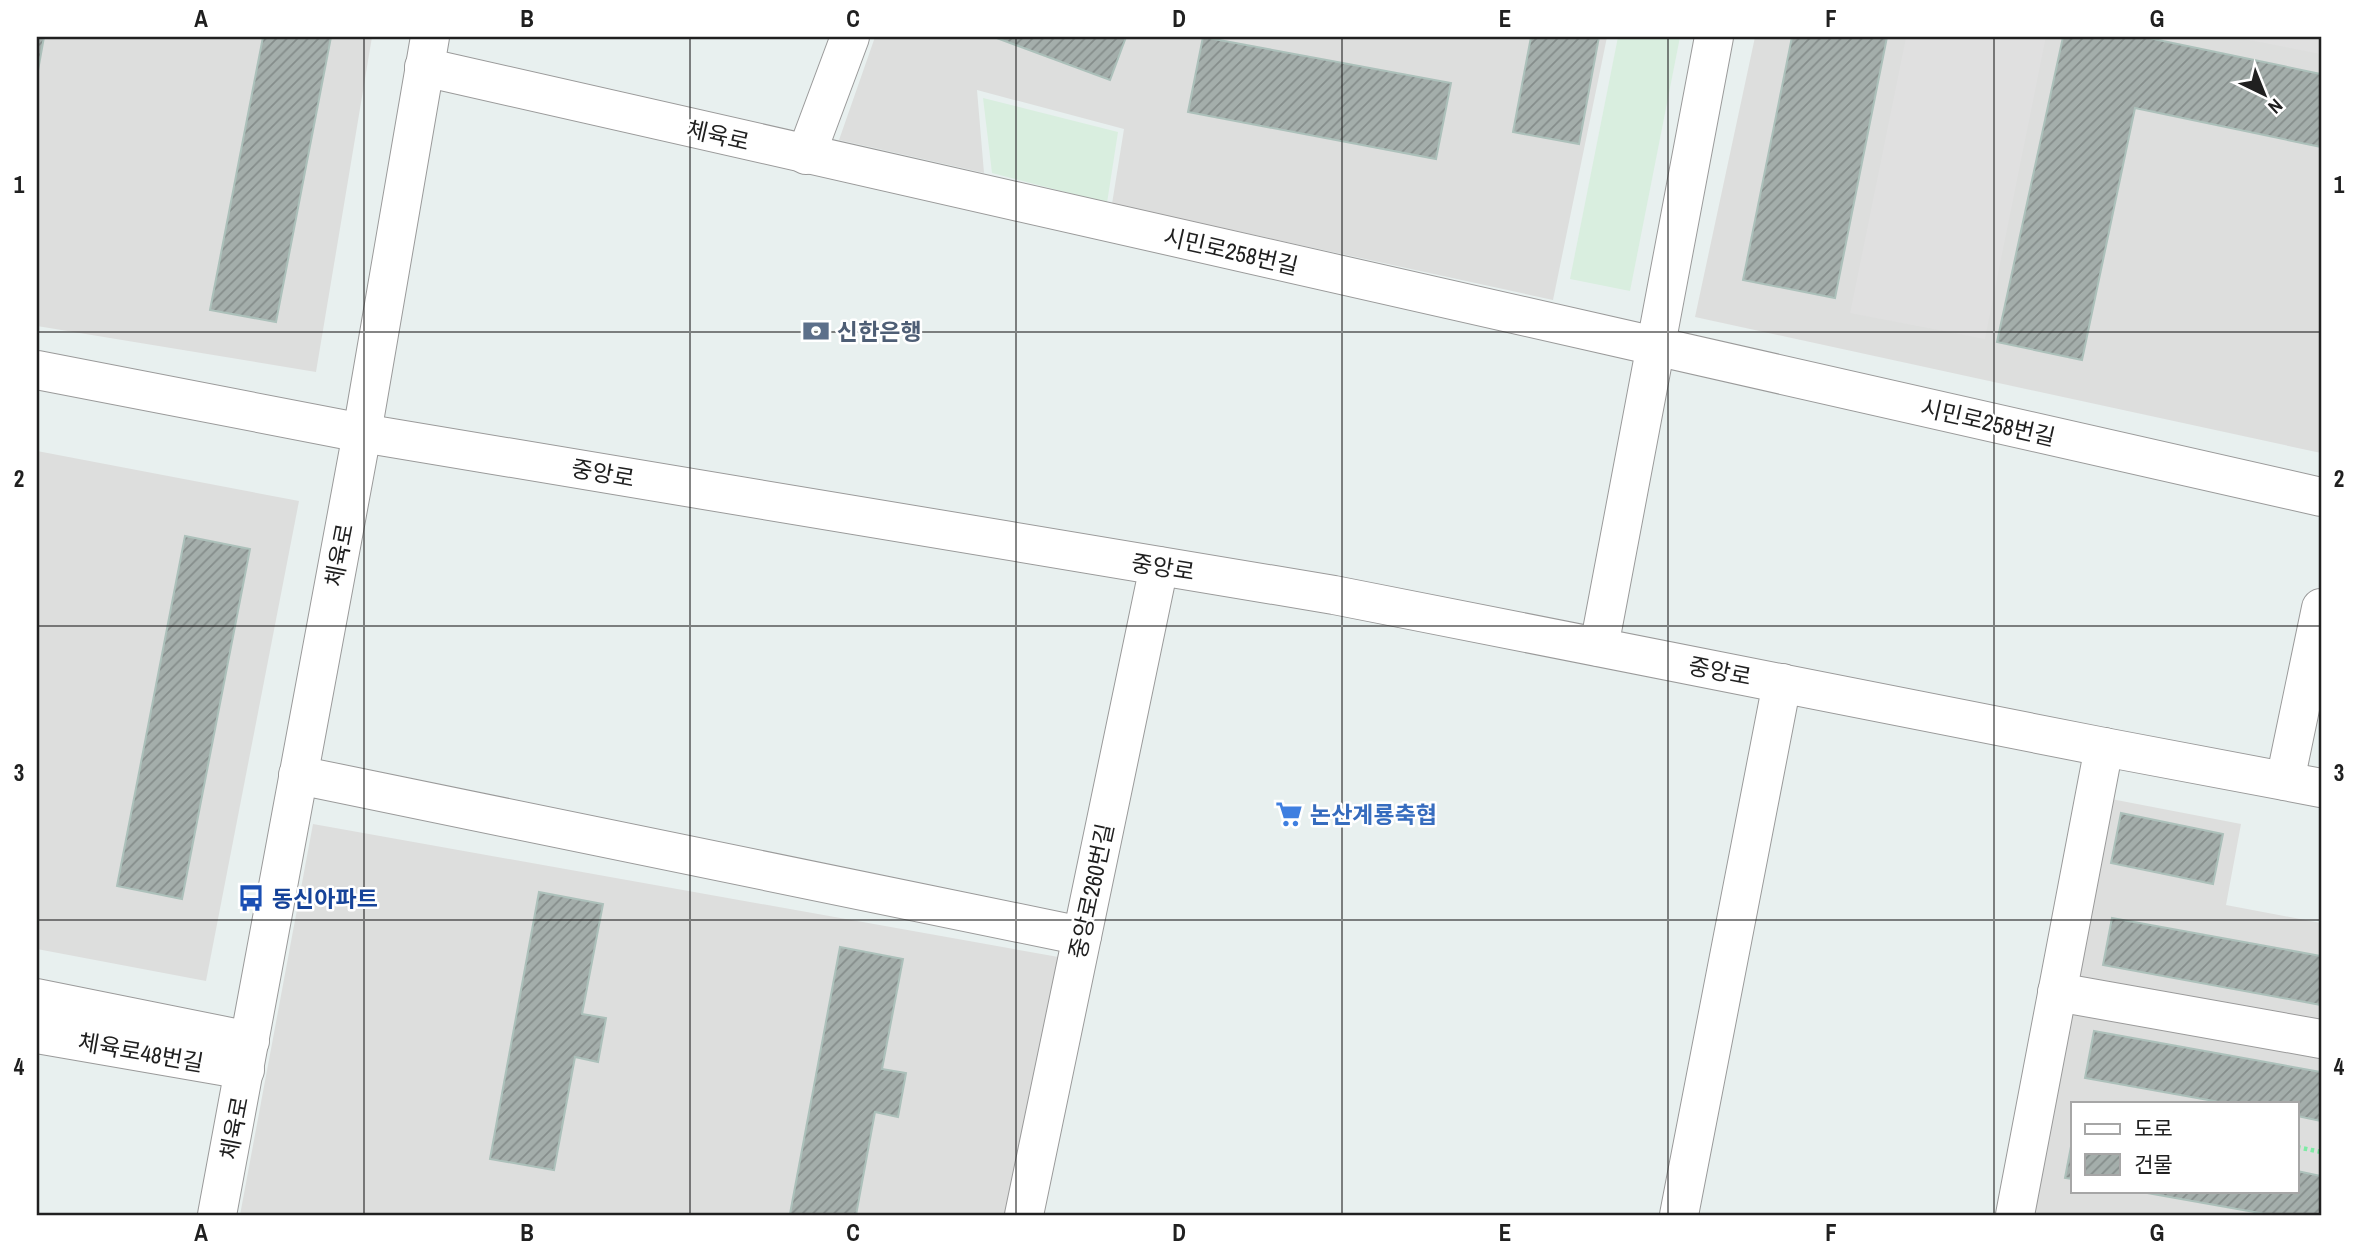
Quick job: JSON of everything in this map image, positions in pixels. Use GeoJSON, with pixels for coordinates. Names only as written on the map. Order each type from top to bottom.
{"type":"FeatureCollection","features":[{"type":"Feature","properties":{"kind":"street"},"geometry":{"type":"LineString","coordinates":[[806,155],[850,37]]}},
{"type":"Feature","properties":{"kind":"street"},"geometry":{"type":"LineString","coordinates":[[1599,647],[1714,37]]}},
{"type":"Feature","properties":{"kind":"street","name":"체육로"},"geometry":{"type":"LineString","coordinates":[[217,1215],[362,433],[427,52],[806,155]]}},
{"type":"Feature","properties":{"kind":"street","name":"시민로258번길"},"geometry":{"type":"LineString","coordinates":[[806,155],[2321,497]]}},
{"type":"Feature","properties":{"kind":"street","name":"중앙로"},"geometry":{"type":"LineString","coordinates":[[37,370],[362,433],[1334,596],[2303,784],[2321,608]]}},
{"type":"Feature","properties":{"kind":"street","name":"중앙로260번길"},"geometry":{"type":"LineString","coordinates":[[1024,1215],[1159,566]]}},
{"type":"Feature","properties":{"kind":"street"},"geometry":{"type":"LineString","coordinates":[[1679,1215],[1782,683]]}},
{"type":"Feature","properties":{"kind":"street"},"geometry":{"type":"LineString","coordinates":[[2015,1215],[2104,747]]}},
{"type":"Feature","properties":{"kind":"street"},"geometry":{"type":"LineString","coordinates":[[298,775],[1082,936]]}},
{"type":"Feature","properties":{"kind":"street"},"geometry":{"type":"LineString","coordinates":[[2057,992],[2321,1039]]}},
{"type":"Feature","properties":{"kind":"street"},"geometry":{"type":"LineString","coordinates":[[37,998],[247,1056]]}},
{"type":"Feature","properties":{"kind":"street","name":"체육로48번길"},"geometry":{"type":"LineString","coordinates":[[37,1034],[247,1056]]}},
{"type":"Feature","properties":{"kind":"path"},"geometry":{"type":"LineString","coordinates":[[2298,1147],[2321,1152]]}},
{"type":"Feature","properties":{"kind":"shaded area"},"geometry":{"type":"Polygon","coordinates":[[[37,37],[372,37],[316,372],[37,326],[37,37]]]}},
{"type":"Feature","properties":{"kind":"shaded area"},"geometry":{"type":"Polygon","coordinates":[[[875,37],[1607,37],[1553,300],[1112,204],[1124,129],[977,90],[984,173],[839,140],[875,37]]]}},
{"type":"Feature","properties":{"kind":"shaded area"},"geometry":{"type":"Polygon","coordinates":[[[1618,37],[1680,37],[1630,291],[1570,279],[1618,37]]]}},
{"type":"Feature","properties":{"kind":"shaded area"},"geometry":{"type":"Polygon","coordinates":[[[1755,37],[2321,37],[2321,453],[1695,317],[1755,37]]]}},
{"type":"Feature","properties":{"kind":"shaded area"},"geometry":{"type":"Polygon","coordinates":[[[1906,37],[2046,37],[1985,339],[1850,313],[1906,37]]]}},
{"type":"Feature","properties":{"kind":"shaded area"},"geometry":{"type":"Polygon","coordinates":[[[2234,37],[2321,37],[2321,54],[2234,37]]]}},
{"type":"Feature","properties":{"kind":"shaded area"},"geometry":{"type":"Polygon","coordinates":[[[983,98],[1118,132],[1107,203],[992,173],[983,98]]]}},
{"type":"Feature","properties":{"kind":"shaded area","name":"동신아파트"},"geometry":{"type":"Polygon","coordinates":[[[37,451],[299,501],[206,981],[37,949],[37,451]]]}},
{"type":"Feature","properties":{"kind":"shaded area"},"geometry":{"type":"Polygon","coordinates":[[[2106,798],[2241,824],[2226,905],[2321,923],[2321,1215],[2025,1215],[2106,798]]]}},
{"type":"Feature","properties":{"kind":"shaded area"},"geometry":{"type":"Polygon","coordinates":[[[313,824],[1064,958],[1009,1215],[240,1215],[313,824]]]}},
{"type":"Feature","properties":{"kind":"building"},"geometry":{"type":"Polygon","coordinates":[[[37,37],[44,37],[37,76],[37,37]]]}},
{"type":"Feature","properties":{"kind":"building"},"geometry":{"type":"Polygon","coordinates":[[[263,37],[331,37],[276,322],[210,310],[263,37]]]}},
{"type":"Feature","properties":{"kind":"building"},"geometry":{"type":"Polygon","coordinates":[[[994,37],[1126,37],[1110,80],[994,37]]]}},
{"type":"Feature","properties":{"kind":"building"},"geometry":{"type":"Polygon","coordinates":[[[1203,37],[1451,83],[1436,159],[1188,112],[1203,37]]]}},
{"type":"Feature","properties":{"kind":"building"},"geometry":{"type":"Polygon","coordinates":[[[1531,37],[1599,37],[1579,144],[1513,132],[1531,37]]]}},
{"type":"Feature","properties":{"kind":"building"},"geometry":{"type":"Polygon","coordinates":[[[1792,37],[1887,37],[1835,298],[1743,280],[1792,37]]]}},
{"type":"Feature","properties":{"kind":"building"},"geometry":{"type":"Polygon","coordinates":[[[2063,37],[2144,37],[2321,74],[2321,147],[2135,108],[2082,360],[1997,342],[2063,37]]]}},
{"type":"Feature","properties":{"kind":"building"},"geometry":{"type":"Polygon","coordinates":[[[185,536],[250,549],[182,899],[117,886],[185,536]]]}},
{"type":"Feature","properties":{"kind":"building"},"geometry":{"type":"Polygon","coordinates":[[[2121,813],[2223,834],[2213,884],[2111,863],[2121,813]]]}},
{"type":"Feature","properties":{"kind":"building"},"geometry":{"type":"Polygon","coordinates":[[[539,892],[603,904],[582,1014],[606,1018],[598,1062],[575,1057],[554,1170],[490,1159],[539,892]]]}},
{"type":"Feature","properties":{"kind":"building"},"geometry":{"type":"Polygon","coordinates":[[[2112,918],[2321,956],[2321,1005],[2103,965],[2112,918]]]}},
{"type":"Feature","properties":{"kind":"building"},"geometry":{"type":"Polygon","coordinates":[[[840,947],[903,959],[882,1069],[906,1073],[898,1117],[875,1112],[856,1215],[790,1214],[840,947]]]}},
{"type":"Feature","properties":{"kind":"building"},"geometry":{"type":"Polygon","coordinates":[[[2094,1031],[2321,1072],[2321,1121],[2298,1116],[2298,1102],[2219,1102],[2085,1078],[2094,1031]]]}},
{"type":"Feature","properties":{"kind":"building"},"geometry":{"type":"Polygon","coordinates":[[[2071,1146],[2071,1179],[2065,1178],[2071,1146]]]}},
{"type":"Feature","properties":{"kind":"building"},"geometry":{"type":"Polygon","coordinates":[[[2298,1171],[2321,1176],[2321,1215],[2271,1215],[2142,1192],[2298,1192],[2298,1171]]]}},
{"type":"Feature","properties":{"kind":"place","name":"신한은행"},"geometry":{"type":"Point","coordinates":[816,331]}},
{"type":"Feature","properties":{"kind":"place","name":"논산계룡축협"},"geometry":{"type":"Point","coordinates":[1289,814]}},
{"type":"Feature","properties":{"kind":"place","name":"동신아파트"},"geometry":{"type":"Point","coordinates":[251,898]}}]}
